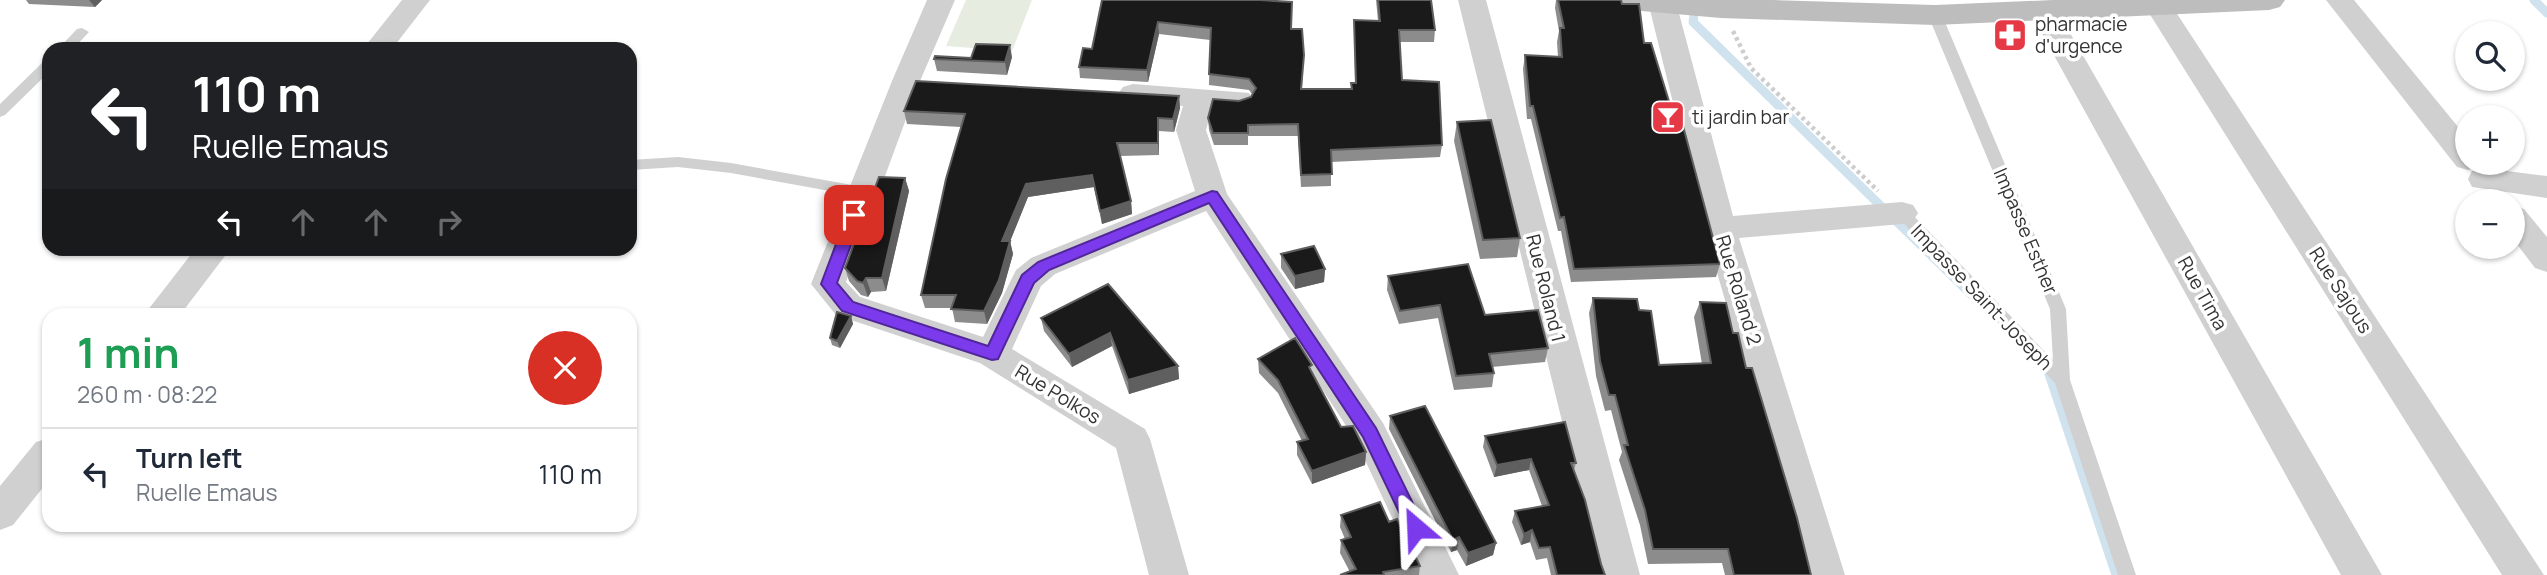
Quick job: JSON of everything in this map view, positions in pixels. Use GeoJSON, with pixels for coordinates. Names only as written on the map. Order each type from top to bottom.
{"type":"FeatureCollection","features":[{"type":"Feature","properties":{"kind":"street"},"geometry":{"type":"LineString","coordinates":[[383,42],[416,0]]}},
{"type":"Feature","properties":{"kind":"street","name":"Rue Polkos"},"geometry":{"type":"LineString","coordinates":[[941,0],[919,81],[863,192],[828,284],[848,306],[992,354],[1132,439],[1170,575]]}},
{"type":"Feature","properties":{"kind":"street","name":"Rue Roland 1"},"geometry":{"type":"LineString","coordinates":[[1472,0],[1620,575]]}},
{"type":"Feature","properties":{"kind":"street"},"geometry":{"type":"LineString","coordinates":[[1650,1],[1935,15],[1992,7],[2044,12],[2269,0]]}},
{"type":"Feature","properties":{"kind":"street"},"geometry":{"type":"LineString","coordinates":[[2340,0],[2480,176],[2547,187]]}},
{"type":"Feature","properties":{"kind":"street","name":"Rue Roland 2"},"geometry":{"type":"LineString","coordinates":[[1650,1],[1825,575]]}},
{"type":"Feature","properties":{"kind":"street","name":"Rue Sajous"},"geometry":{"type":"LineString","coordinates":[[2158,5],[2525,575]]}},
{"type":"Feature","properties":{"kind":"street","name":"Rue Tima"},"geometry":{"type":"LineString","coordinates":[[2044,12],[2362,575]]}},
{"type":"Feature","properties":{"kind":"street"},"geometry":{"type":"LineString","coordinates":[[1106,92],[1239,100]]}},
{"type":"Feature","properties":{"kind":"street"},"geometry":{"type":"LineString","coordinates":[[1199,97],[1191,130],[1212,196],[1370,433],[1438,575]]}},
{"type":"Feature","properties":{"kind":"street"},"geometry":{"type":"LineString","coordinates":[[992,354],[1028,279],[1043,266],[1212,196]]}},
{"type":"Feature","properties":{"kind":"street"},"geometry":{"type":"LineString","coordinates":[[1720,228],[1887,215]]}},
{"type":"Feature","properties":{"kind":"street"},"geometry":{"type":"LineString","coordinates":[[2525,232],[2547,260]]}},
{"type":"Feature","properties":{"kind":"street"},"geometry":{"type":"LineString","coordinates":[[167,308],[209,256]]}},
{"type":"Feature","properties":{"kind":"street"},"geometry":{"type":"LineString","coordinates":[[0,514],[42,462]]}},
{"type":"Feature","properties":{"kind":"lane","name":"Impasse Esther"},"geometry":{"type":"LineString","coordinates":[[1935,15],[2058,309],[2062,380],[2127,575]]}},
{"type":"Feature","properties":{"kind":"lane"},"geometry":{"type":"LineString","coordinates":[[72,42],[82,32]]}},
{"type":"Feature","properties":{"kind":"lane"},"geometry":{"type":"LineString","coordinates":[[0,112],[42,71]]}},
{"type":"Feature","properties":{"kind":"lane"},"geometry":{"type":"LineString","coordinates":[[637,165],[678,162],[705,165],[863,192]]}},
{"type":"Feature","properties":{"kind":"lane","name":"Impasse Saint-Joseph"},"geometry":{"type":"LineString","coordinates":[[1887,215],[2062,380]]}},
{"type":"Feature","properties":{"kind":"path"},"geometry":{"type":"LineString","coordinates":[[1721,4],[1751,68],[1887,215]]}},
{"type":"Feature","properties":{"kind":"shaded area"},"geometry":{"type":"Polygon","coordinates":[[[966,0],[1032,0],[1012,51],[946,46],[966,0]]]}},
{"type":"Feature","properties":{"kind":"building"},"geometry":{"type":"Polygon","coordinates":[[[1102,0],[1292,2],[1291,29],[1302,29],[1304,55],[1301,89],[1352,89],[1351,83],[1356,83],[1354,20],[1380,21],[1378,0],[1431,0],[1435,30],[1399,30],[1402,80],[1439,82],[1442,145],[1331,150],[1332,174],[1301,175],[1298,124],[1248,125],[1248,133],[1213,133],[1208,118],[1213,99],[1239,101],[1251,97],[1256,88],[1249,79],[1209,74],[1211,28],[1158,22],[1147,70],[1079,67],[1083,48],[1092,49],[1102,0]]]}},
{"type":"Feature","properties":{"kind":"building"},"geometry":{"type":"Polygon","coordinates":[[[1558,0],[1621,0],[1622,4],[1639,4],[1644,43],[1651,43],[1672,111],[1679,111],[1720,264],[1574,269],[1564,217],[1560,218],[1533,106],[1530,106],[1525,55],[1562,57],[1560,28],[1564,28],[1558,0]]]}},
{"type":"Feature","properties":{"kind":"building"},"geometry":{"type":"Polygon","coordinates":[[[976,44],[1010,45],[1005,62],[934,59],[935,56],[971,58],[976,44]]]}},
{"type":"Feature","properties":{"kind":"building"},"geometry":{"type":"Polygon","coordinates":[[[916,81],[1179,96],[1173,119],[1158,118],[1158,143],[1117,143],[1131,201],[1100,211],[1092,175],[1026,184],[1002,241],[1010,241],[999,280],[984,311],[951,309],[956,295],[921,295],[946,179],[965,114],[904,111],[916,81]]]}},
{"type":"Feature","properties":{"kind":"building"},"geometry":{"type":"Polygon","coordinates":[[[1491,120],[1520,238],[1483,240],[1457,122],[1491,120]]]}},
{"type":"Feature","properties":{"kind":"building"},"geometry":{"type":"Polygon","coordinates":[[[879,177],[905,178],[882,278],[866,278],[863,283],[857,281],[845,268],[879,177]]]}},
{"type":"Feature","properties":{"kind":"building"},"geometry":{"type":"Polygon","coordinates":[[[1314,246],[1325,269],[1295,276],[1281,254],[1314,246]]]}},
{"type":"Feature","properties":{"kind":"building"},"geometry":{"type":"Polygon","coordinates":[[[1468,264],[1485,315],[1538,310],[1548,348],[1489,354],[1494,373],[1456,376],[1440,305],[1400,311],[1388,276],[1468,264]]]}},
{"type":"Feature","properties":{"kind":"building"},"geometry":{"type":"Polygon","coordinates":[[[1108,284],[1178,366],[1128,380],[1110,333],[1069,354],[1041,318],[1108,284]]]}},
{"type":"Feature","properties":{"kind":"building"},"geometry":{"type":"Polygon","coordinates":[[[1593,298],[1637,299],[1639,310],[1651,311],[1659,365],[1711,363],[1700,302],[1726,303],[1733,333],[1738,333],[1746,368],[1752,368],[1797,518],[1811,575],[1734,575],[1728,549],[1653,549],[1645,510],[1624,445],[1628,445],[1615,395],[1609,395],[1600,361],[1593,298]]]}},
{"type":"Feature","properties":{"kind":"building"},"geometry":{"type":"Polygon","coordinates":[[[837,312],[851,316],[837,341],[830,338],[837,312]]]}},
{"type":"Feature","properties":{"kind":"building"},"geometry":{"type":"Polygon","coordinates":[[[1295,338],[1312,365],[1309,367],[1341,427],[1353,426],[1366,452],[1312,471],[1297,442],[1308,439],[1278,380],[1258,359],[1295,338]]]}},
{"type":"Feature","properties":{"kind":"building"},"geometry":{"type":"Polygon","coordinates":[[[1425,406],[1496,543],[1468,553],[1459,537],[1453,540],[1390,416],[1425,406]]]}},
{"type":"Feature","properties":{"kind":"building"},"geometry":{"type":"Polygon","coordinates":[[[1565,422],[1576,463],[1571,463],[1585,500],[1605,575],[1557,575],[1550,547],[1539,548],[1532,530],[1524,534],[1515,511],[1549,505],[1531,459],[1497,465],[1485,436],[1565,422]]]}},
{"type":"Feature","properties":{"kind":"building"},"geometry":{"type":"Polygon","coordinates":[[[1380,502],[1389,522],[1397,519],[1420,566],[1383,572],[1384,575],[1340,575],[1356,569],[1341,540],[1351,537],[1341,515],[1380,502]]]}},
{"type":"Feature","properties":{"kind":"waterway"},"geometry":{"type":"LineString","coordinates":[[1696,0],[1693,22],[1986,309]]}},
{"type":"Feature","properties":{"kind":"waterway"},"geometry":{"type":"LineString","coordinates":[[2534,0],[2547,13]]}},
{"type":"Feature","properties":{"kind":"waterway"},"geometry":{"type":"LineString","coordinates":[[2048,371],[2116,575]]}},
{"type":"Feature","properties":{"kind":"place","name":"pharmacie d'urgence"},"geometry":{"type":"Point","coordinates":[2010,35]}},
{"type":"Feature","properties":{"kind":"place","name":"ti jardin bar"},"geometry":{"type":"Point","coordinates":[1668,117]}},
{"type":"Feature","properties":{"kind":"route"},"geometry":{"type":"LineString","coordinates":[[854,215],[828,284],[848,306],[992,354],[1028,279],[1043,266],[1212,196],[1370,433],[1416,528]]}}]}
